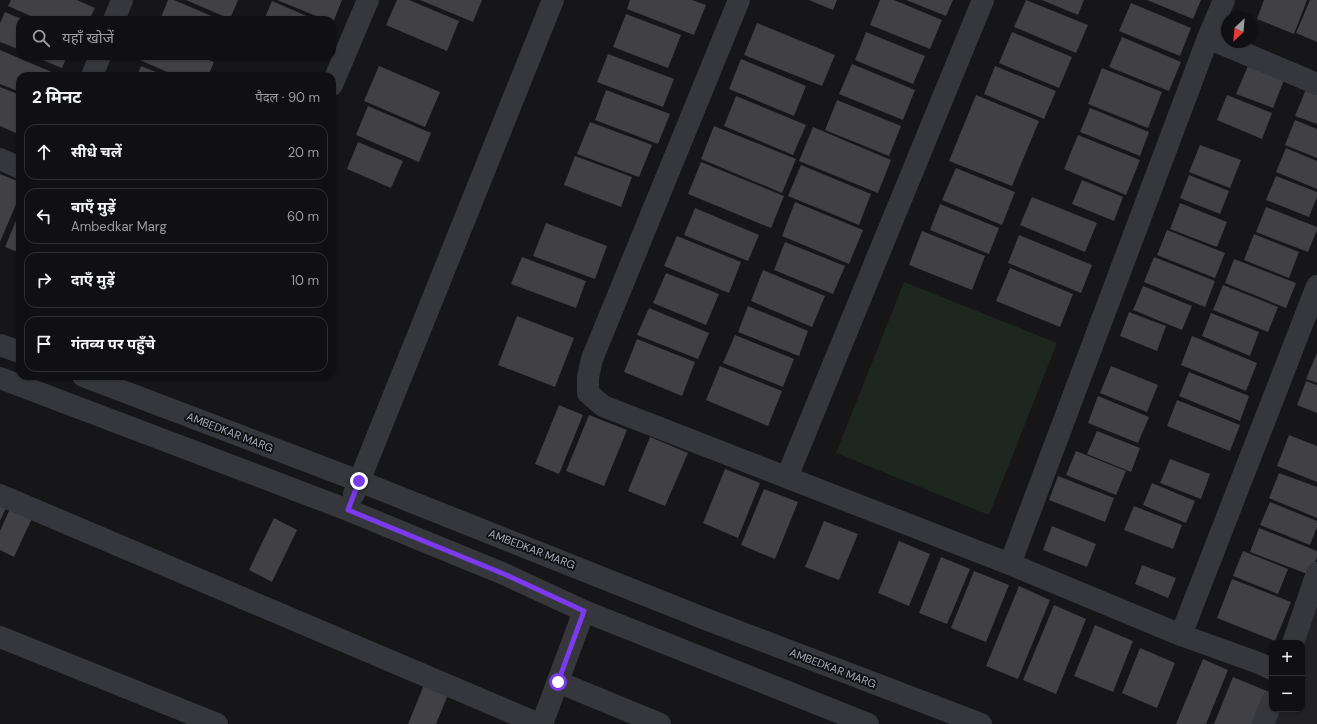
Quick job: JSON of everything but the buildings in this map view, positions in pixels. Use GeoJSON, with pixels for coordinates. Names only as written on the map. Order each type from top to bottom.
{"type":"FeatureCollection","features":[{"type":"Feature","properties":{"kind":"street"},"geometry":{"type":"LineString","coordinates":[[116,16],[122,0]]}},
{"type":"Feature","properties":{"kind":"street"},"geometry":{"type":"LineString","coordinates":[[336,76],[368,0]]}},
{"type":"Feature","properties":{"kind":"street"},"geometry":{"type":"LineString","coordinates":[[348,510],[553,0]]}},
{"type":"Feature","properties":{"kind":"street"},"geometry":{"type":"LineString","coordinates":[[739,0],[592,358],[588,378],[588,393],[603,406],[1010,564],[1180,635],[1269,668]]}},
{"type":"Feature","properties":{"kind":"street"},"geometry":{"type":"LineString","coordinates":[[787,477],[983,0]]}},
{"type":"Feature","properties":{"kind":"street"},"geometry":{"type":"LineString","coordinates":[[1010,564],[1208,38],[1224,0]]}},
{"type":"Feature","properties":{"kind":"street"},"geometry":{"type":"LineString","coordinates":[[1208,38],[1317,84]]}},
{"type":"Feature","properties":{"kind":"street"},"geometry":{"type":"LineString","coordinates":[[94,72],[98,60]]}},
{"type":"Feature","properties":{"kind":"street"},"geometry":{"type":"LineString","coordinates":[[0,159],[16,166]]}},
{"type":"Feature","properties":{"kind":"street"},"geometry":{"type":"LineString","coordinates":[[1180,635],[1317,286]]}},
{"type":"Feature","properties":{"kind":"street"},"geometry":{"type":"LineString","coordinates":[[0,345],[16,351]]}},
{"type":"Feature","properties":{"kind":"street"},"geometry":{"type":"LineString","coordinates":[[0,378],[348,510],[504,574],[584,611],[868,724]]}},
{"type":"Feature","properties":{"kind":"street","name":"AMBEDKAR MARG"},"geometry":{"type":"LineString","coordinates":[[94,380],[359,481],[708,620],[980,724]]}},
{"type":"Feature","properties":{"kind":"street"},"geometry":{"type":"LineString","coordinates":[[0,495],[539,724]]}},
{"type":"Feature","properties":{"kind":"street"},"geometry":{"type":"LineString","coordinates":[[1294,640],[1317,573]]}},
{"type":"Feature","properties":{"kind":"street"},"geometry":{"type":"LineString","coordinates":[[542,724],[584,611]]}},
{"type":"Feature","properties":{"kind":"street"},"geometry":{"type":"LineString","coordinates":[[0,637],[216,724]]}},
{"type":"Feature","properties":{"kind":"street"},"geometry":{"type":"LineString","coordinates":[[558,682],[660,724]]}},
{"type":"Feature","properties":{"kind":"street"},"geometry":{"type":"LineString","coordinates":[[1263,724],[1269,709]]}},
{"type":"Feature","properties":{"kind":"shaded area"},"geometry":{"type":"Polygon","coordinates":[[[904,282],[1057,343],[989,515],[836,453],[904,282]]]}},
{"type":"Feature","properties":{"kind":"shaded area"},"geometry":{"type":"Polygon","coordinates":[[[1317,608],[1317,724],[1272,724],[1277,712],[1305,712],[1305,640],[1317,608]]]}},
{"type":"Feature","properties":{"kind":"route"},"geometry":{"type":"LineString","coordinates":[[359,481],[348,510],[504,574],[584,611],[558,682]]}}]}
